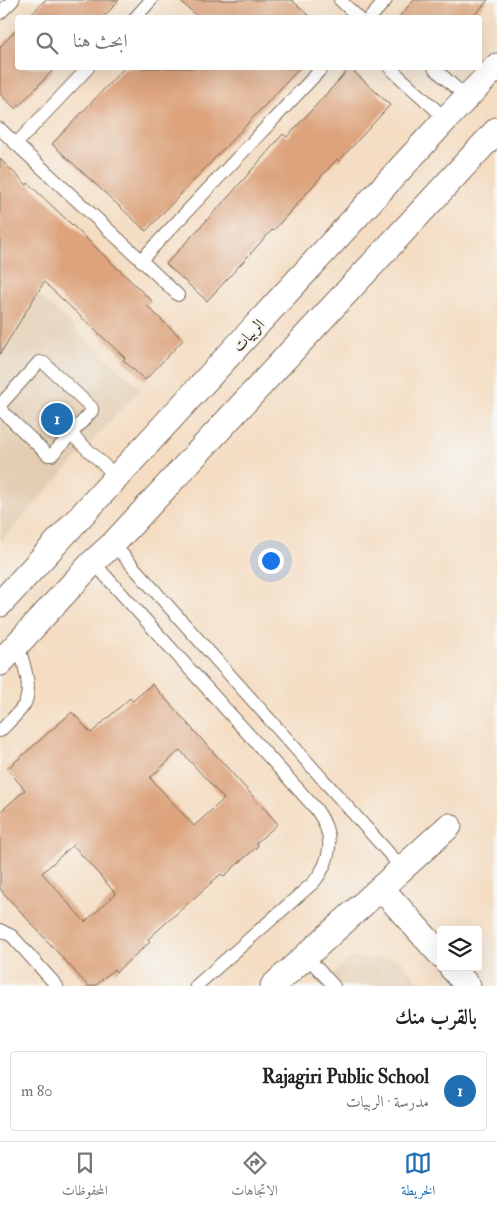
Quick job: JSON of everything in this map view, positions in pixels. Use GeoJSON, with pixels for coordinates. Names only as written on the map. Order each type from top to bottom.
{"type":"FeatureCollection","features":[{"type":"Feature","properties":{"kind":"street","name":"الربيات"},"geometry":{"type":"LineString","coordinates":[[0,604],[497,66]]}},
{"type":"Feature","properties":{"kind":"street"},"geometry":{"type":"LineString","coordinates":[[0,663],[497,130]]}},
{"type":"Feature","properties":{"kind":"street"},"geometry":{"type":"LineString","coordinates":[[273,986],[449,826]]}},
{"type":"Feature","properties":{"kind":"street"},"geometry":{"type":"LineString","coordinates":[[380,888],[437,951]]}},
{"type":"Feature","properties":{"kind":"street"},"geometry":{"type":"LineString","coordinates":[[455,971],[468,986]]}},
{"type":"Feature","properties":{"kind":"lane"},"geometry":{"type":"LineString","coordinates":[[0,13],[13,0]]}},
{"type":"Feature","properties":{"kind":"lane"},"geometry":{"type":"LineString","coordinates":[[138,15],[151,0]]}},
{"type":"Feature","properties":{"kind":"lane"},"geometry":{"type":"LineString","coordinates":[[340,0],[356,15]]}},
{"type":"Feature","properties":{"kind":"lane"},"geometry":{"type":"LineString","coordinates":[[373,15],[386,0]]}},
{"type":"Feature","properties":{"kind":"lane"},"geometry":{"type":"LineString","coordinates":[[16,144],[86,70]]}},
{"type":"Feature","properties":{"kind":"lane"},"geometry":{"type":"LineString","coordinates":[[141,260],[320,70]]}},
{"type":"Feature","properties":{"kind":"lane"},"geometry":{"type":"LineString","coordinates":[[392,70],[446,119]]}},
{"type":"Feature","properties":{"kind":"lane"},"geometry":{"type":"LineString","coordinates":[[436,70],[468,98]]}},
{"type":"Feature","properties":{"kind":"lane"},"geometry":{"type":"LineString","coordinates":[[0,129],[178,295]]}},
{"type":"Feature","properties":{"kind":"lane"},"geometry":{"type":"LineString","coordinates":[[0,405],[39,362],[44,363],[92,408],[92,411],[52,455],[48,455],[0,409]]}},
{"type":"Feature","properties":{"kind":"lane"},"geometry":{"type":"LineString","coordinates":[[71,434],[118,477]]}},
{"type":"Feature","properties":{"kind":"lane"},"geometry":{"type":"LineString","coordinates":[[113,544],[402,868]]}},
{"type":"Feature","properties":{"kind":"lane"},"geometry":{"type":"LineString","coordinates":[[93,562],[316,810],[327,828],[330,849],[322,872],[314,882],[196,986]]}},
{"type":"Feature","properties":{"kind":"lane"},"geometry":{"type":"LineString","coordinates":[[0,731],[20,710],[27,697],[28,683],[18,643]]}},
{"type":"Feature","properties":{"kind":"lane"},"geometry":{"type":"LineString","coordinates":[[0,930],[12,936],[57,986]]}},
{"type":"Feature","properties":{"kind":"lane"},"geometry":{"type":"LineString","coordinates":[[306,956],[334,986]]}},
{"type":"Feature","properties":{"kind":"shaded area"},"geometry":{"type":"Polygon","coordinates":[[[0,259],[140,389],[0,542],[0,259]]]}},
{"type":"Feature","properties":{"kind":"shaded area"},"geometry":{"type":"Polygon","coordinates":[[[352,957],[399,959],[423,986],[319,986],[352,957]]]}},
{"type":"Feature","properties":{"kind":"building"},"geometry":{"type":"Polygon","coordinates":[[[45,0],[119,0],[106,15],[31,15],[45,0]]]}},
{"type":"Feature","properties":{"kind":"building"},"geometry":{"type":"Polygon","coordinates":[[[179,0],[292,0],[308,15],[196,15],[179,0]]]}},
{"type":"Feature","properties":{"kind":"building"},"geometry":{"type":"Polygon","coordinates":[[[414,0],[488,0],[475,15],[401,15],[414,0]]]}},
{"type":"Feature","properties":{"kind":"building"},"geometry":{"type":"Polygon","coordinates":[[[15,31],[15,70],[53,70],[16,109],[0,94],[0,47],[15,31]]]}},
{"type":"Feature","properties":{"kind":"building"},"geometry":{"type":"Polygon","coordinates":[[[122,70],[298,70],[146,231],[52,144],[122,70]]]}},
{"type":"Feature","properties":{"kind":"building"},"geometry":{"type":"Polygon","coordinates":[[[348,70],[352,70],[390,105],[339,161],[337,159],[207,301],[166,264],[283,134],[287,137],[348,70]]]}},
{"type":"Feature","properties":{"kind":"building"},"geometry":{"type":"Polygon","coordinates":[[[0,159],[27,185],[28,183],[152,301],[147,306],[183,340],[145,380],[123,360],[125,358],[44,282],[0,354],[0,159]]]}},
{"type":"Feature","properties":{"kind":"building"},"geometry":{"type":"Polygon","coordinates":[[[152,684],[278,824],[256,843],[258,846],[224,876],[221,874],[148,939],[150,942],[116,972],[114,969],[95,986],[88,986],[0,889],[0,812],[25,790],[7,769],[72,712],[91,733],[130,698],[133,701],[152,684]],[[180,750],[150,778],[194,826],[224,799],[180,750]],[[73,845],[42,873],[85,922],[116,894],[73,845]]]}},
{"type":"Feature","properties":{"kind":"place","name":"Rajagiri Public School"},"geometry":{"type":"Point","coordinates":[57,419]}}]}
